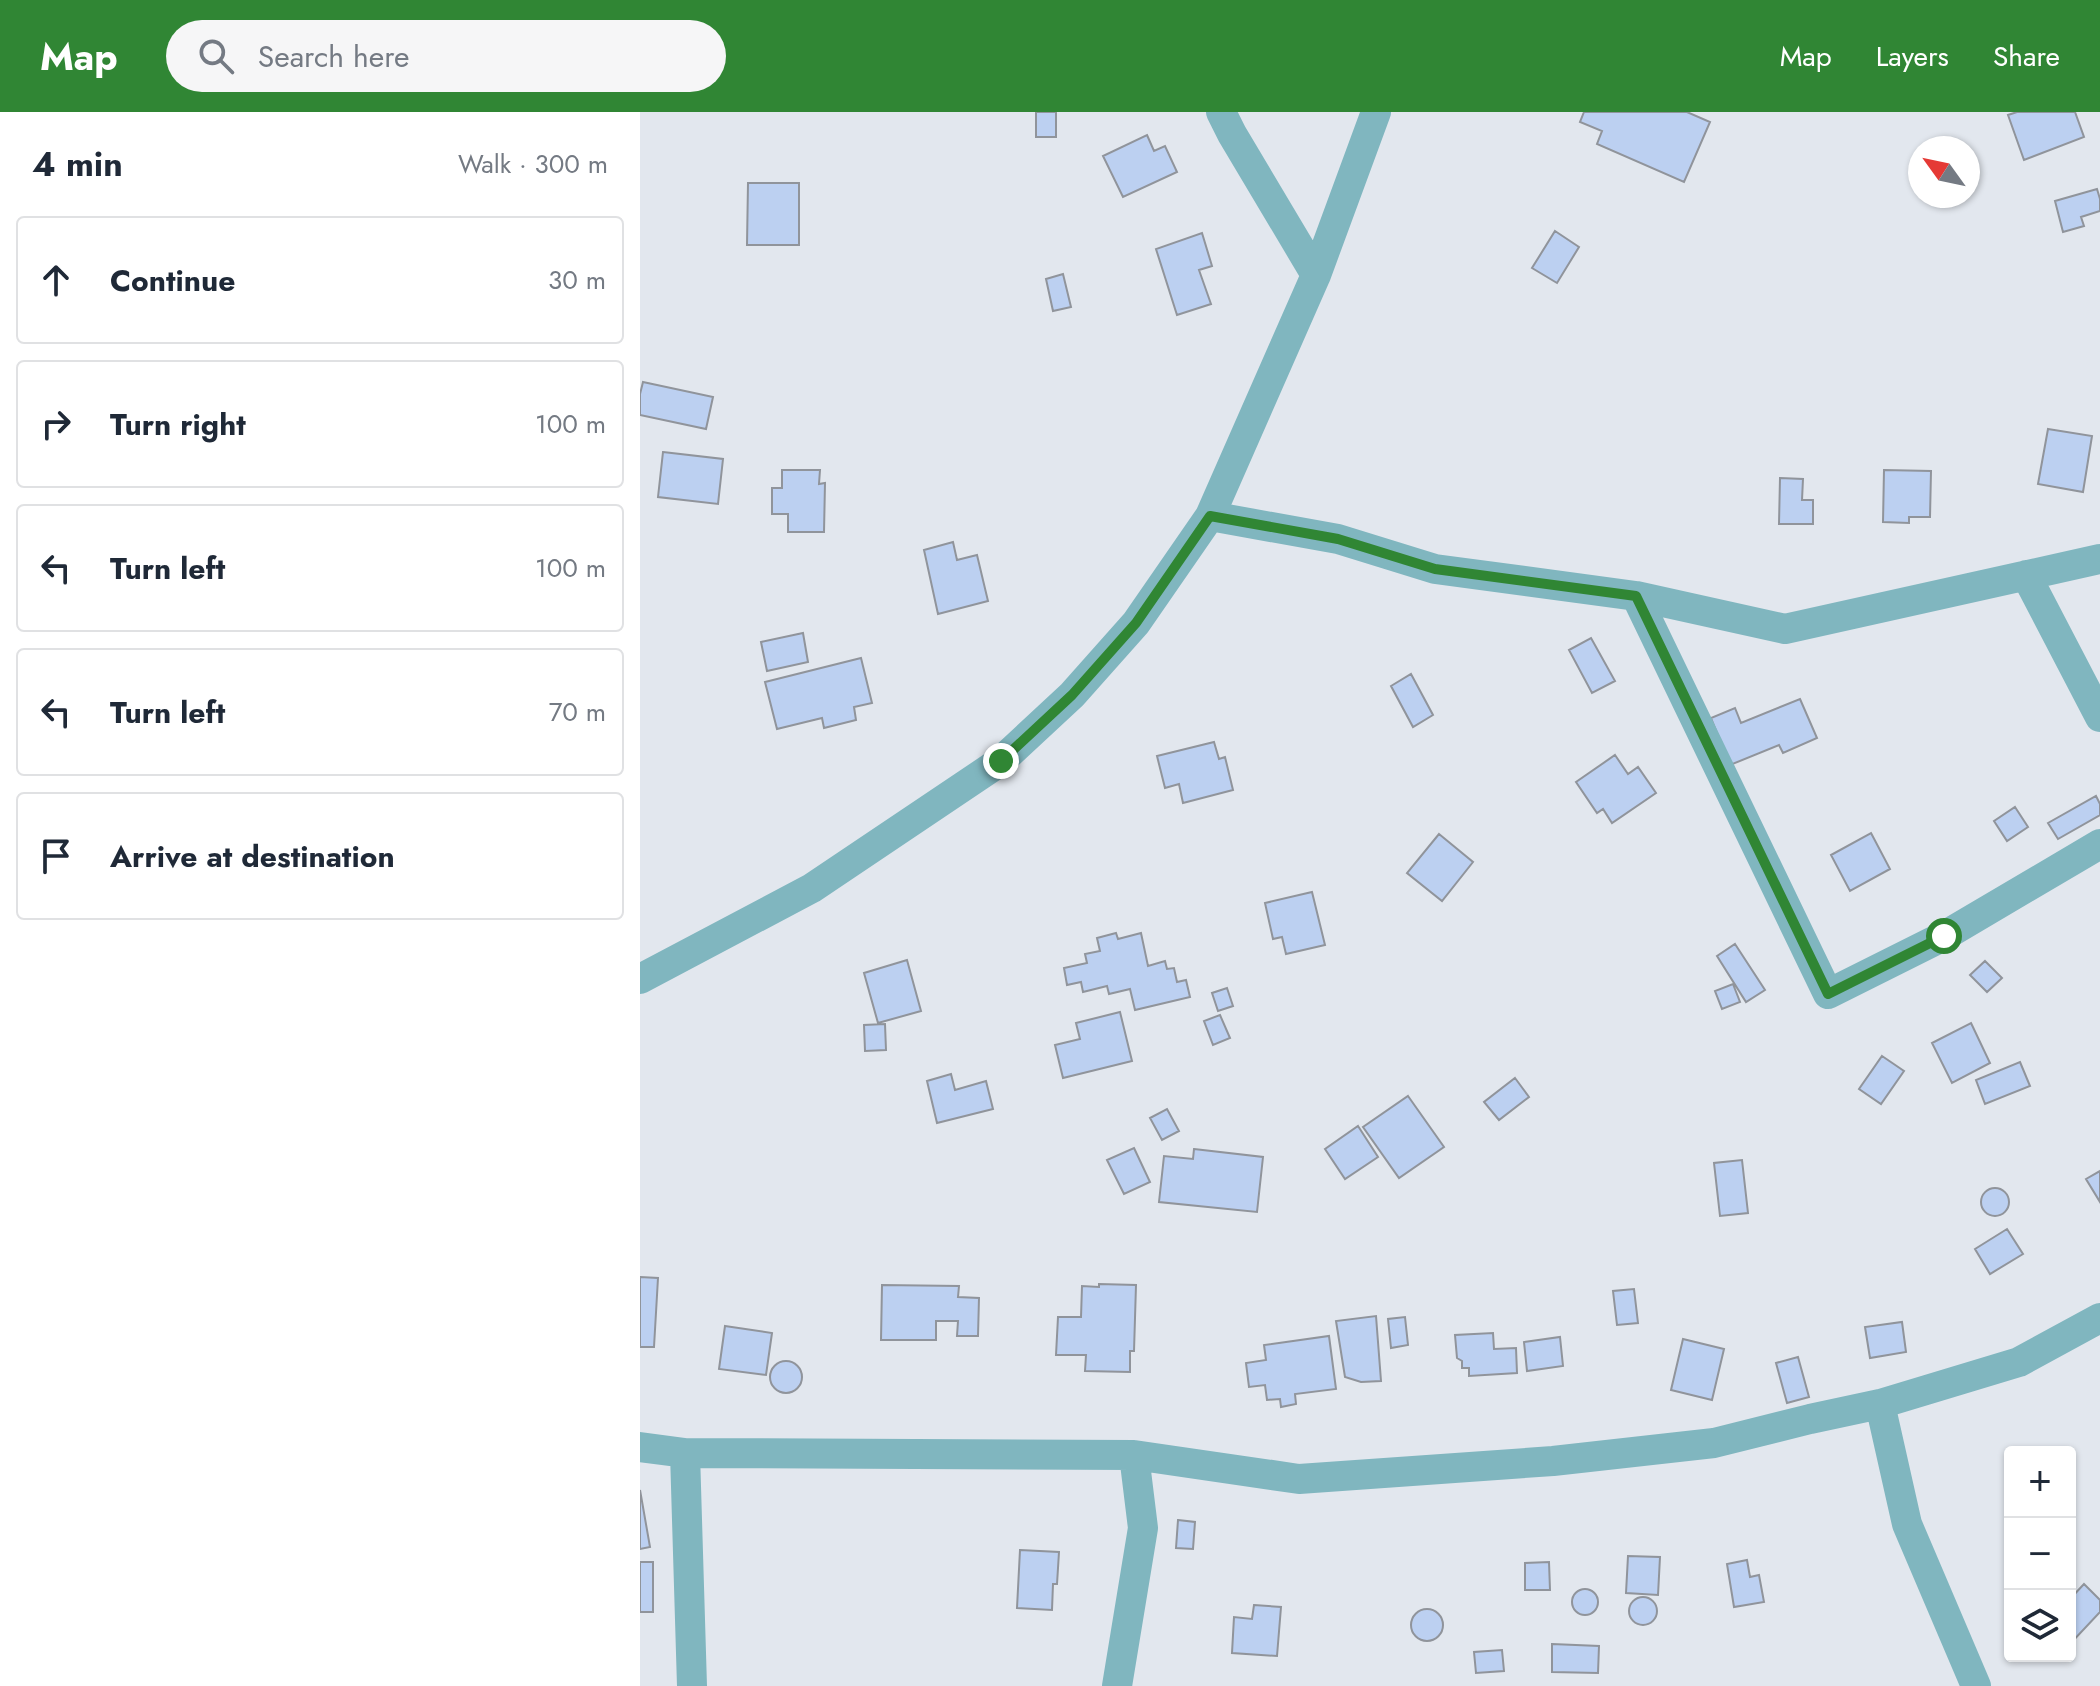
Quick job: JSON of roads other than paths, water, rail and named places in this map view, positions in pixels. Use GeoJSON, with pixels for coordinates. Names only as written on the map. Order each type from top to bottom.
{"type":"FeatureCollection","features":[{"type":"Feature","properties":{"kind":"street"},"geometry":{"type":"LineString","coordinates":[[1221,112],[1316,275]]}},
{"type":"Feature","properties":{"kind":"street"},"geometry":{"type":"LineString","coordinates":[[640,979],[812,888],[1001,761],[1072,695],[1136,623],[1210,516],[1316,275],[1376,112]]}},
{"type":"Feature","properties":{"kind":"street"},"geometry":{"type":"LineString","coordinates":[[1210,516],[1338,539],[1435,569],[1636,596],[1785,629],[2100,559]]}},
{"type":"Feature","properties":{"kind":"street"},"geometry":{"type":"LineString","coordinates":[[2026,575],[2100,717]]}},
{"type":"Feature","properties":{"kind":"street"},"geometry":{"type":"LineString","coordinates":[[1636,596],[1828,994],[1944,936],[2100,844]]}},
{"type":"Feature","properties":{"kind":"street"},"geometry":{"type":"LineString","coordinates":[[640,1447],[685,1453],[1134,1455],[1299,1479],[1553,1461],[1714,1443],[1880,1404],[2019,1362],[2100,1318]]}},
{"type":"Feature","properties":{"kind":"street"},"geometry":{"type":"LineString","coordinates":[[1880,1404],[1907,1524],[1976,1686]]}},
{"type":"Feature","properties":{"kind":"street"},"geometry":{"type":"LineString","coordinates":[[685,1453],[692,1686]]}},
{"type":"Feature","properties":{"kind":"street"},"geometry":{"type":"LineString","coordinates":[[1117,1686],[1143,1528],[1134,1455]]}}]}
